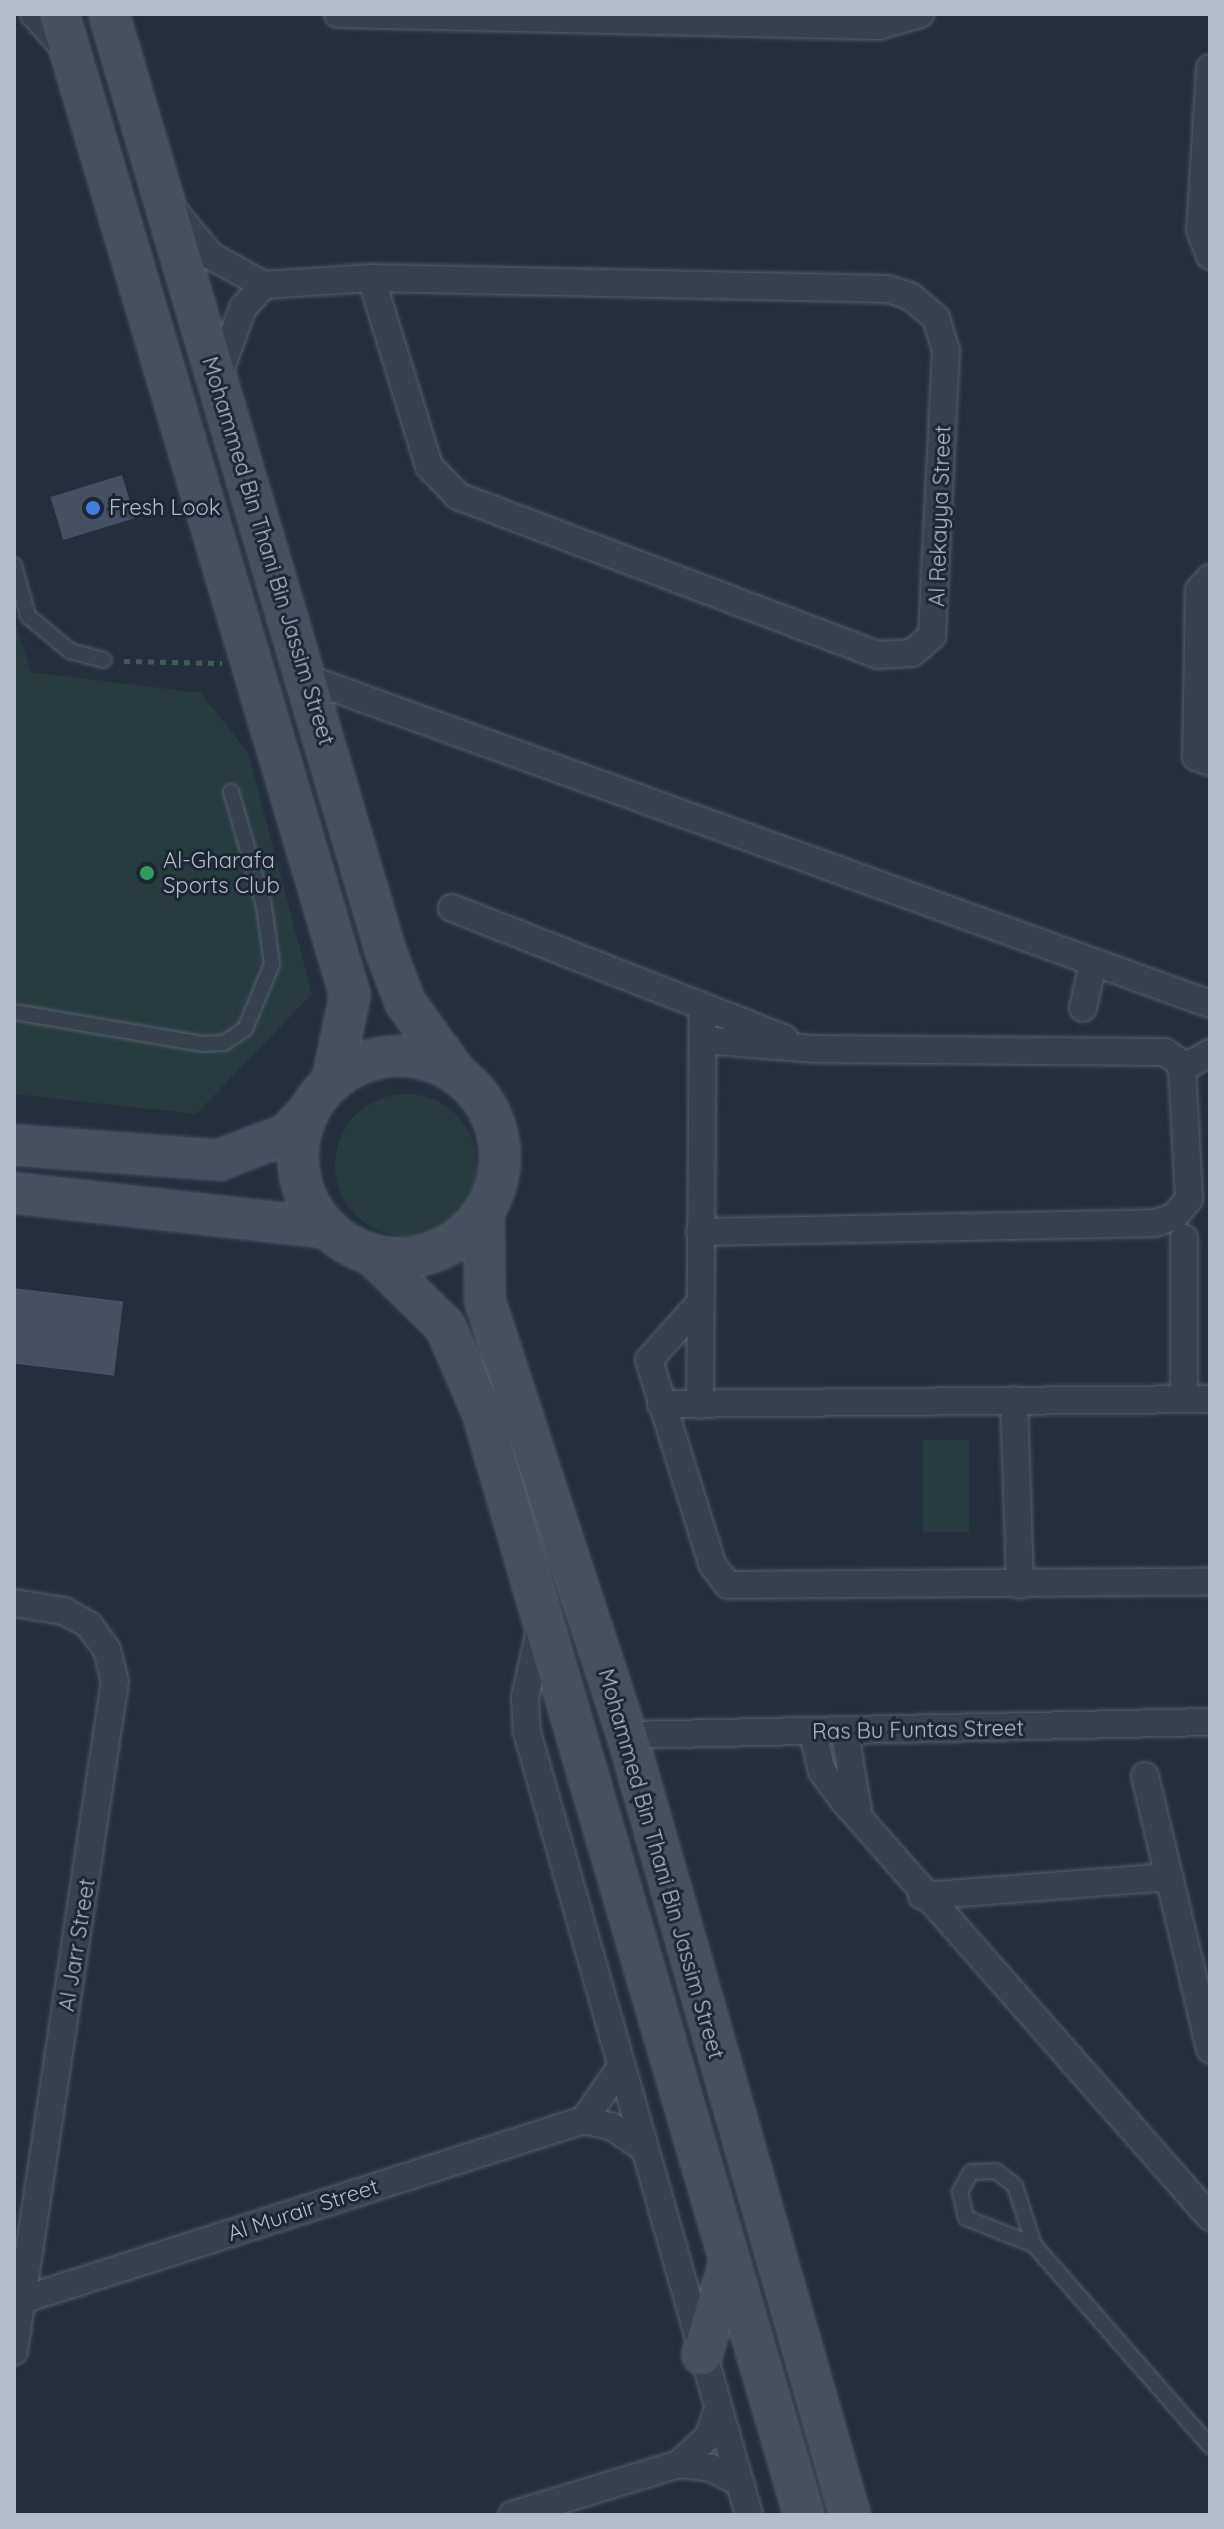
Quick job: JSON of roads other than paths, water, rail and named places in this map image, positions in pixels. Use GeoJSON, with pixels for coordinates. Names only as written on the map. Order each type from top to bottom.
{"type":"FeatureCollection","features":[{"type":"Feature","properties":{"kind":"main road","name":"Mohammed Bin Thani Bin Jassim Street"},"geometry":{"type":"LineString","coordinates":[[59,14],[255,664],[350,995],[332,1081]]}},
{"type":"Feature","properties":{"kind":"main road","name":"Mohammed Bin Thani Bin Jassim Street"},"geometry":{"type":"LineString","coordinates":[[109,14],[405,1002],[456,1073]]}},
{"type":"Feature","properties":{"kind":"main road"},"geometry":{"type":"LineString","coordinates":[[14,1145],[219,1160],[287,1134],[332,1081],[393,1056],[456,1073],[484,1101],[499,1138],[499,1177],[484,1213],[435,1253],[372,1255],[327,1228],[306,1198],[297,1162],[309,1110]]}},
{"type":"Feature","properties":{"kind":"main road"},"geometry":{"type":"LineString","coordinates":[[14,1193],[327,1228]]}},
{"type":"Feature","properties":{"kind":"main road","name":"Mohammed Bin Thani Bin Jassim Street"},"geometry":{"type":"LineString","coordinates":[[484,1213],[485,1301],[627,1735],[850,2515]]}},
{"type":"Feature","properties":{"kind":"main road","name":"Mohammed Bin Thani Bin Jassim Street"},"geometry":{"type":"LineString","coordinates":[[372,1255],[424,1300],[464,1358],[804,2515]]}},
{"type":"Feature","properties":{"kind":"main road"},"geometry":{"type":"LineString","coordinates":[[702,2355],[729,2263]]}},
{"type":"Feature","properties":{"kind":"street"},"geometry":{"type":"LineString","coordinates":[[34,14],[72,58]]}},
{"type":"Feature","properties":{"kind":"street"},"geometry":{"type":"LineString","coordinates":[[338,14],[878,26],[920,14]]}},
{"type":"Feature","properties":{"kind":"street"},"geometry":{"type":"LineString","coordinates":[[1210,68],[1200,230],[1210,256]]}},
{"type":"Feature","properties":{"kind":"street"},"geometry":{"type":"LineString","coordinates":[[161,193],[211,256],[264,285],[243,308],[217,379]]}},
{"type":"Feature","properties":{"kind":"street","name":"Al Rekayya Street"},"geometry":{"type":"LineString","coordinates":[[264,285],[371,278],[888,289],[910,296],[936,318],[946,350],[932,636],[912,653],[878,655],[458,496],[423,452],[371,278]]}},
{"type":"Feature","properties":{"kind":"street"},"geometry":{"type":"LineString","coordinates":[[1210,578],[1199,590],[1196,757],[1210,762]]}},
{"type":"Feature","properties":{"kind":"street"},"geometry":{"type":"LineString","coordinates":[[306,678],[1210,1004]]}},
{"type":"Feature","properties":{"kind":"street"},"geometry":{"type":"LineString","coordinates":[[452,908],[814,1049]]}},
{"type":"Feature","properties":{"kind":"street"},"geometry":{"type":"LineString","coordinates":[[1083,1008],[1093,963]]}},
{"type":"Feature","properties":{"kind":"street"},"geometry":{"type":"LineString","coordinates":[[700,1405],[703,1008]]}},
{"type":"Feature","properties":{"kind":"street"},"geometry":{"type":"LineString","coordinates":[[700,1232],[1174,1217],[1189,1199],[1181,1069],[1165,1052],[814,1049],[703,1040]]}},
{"type":"Feature","properties":{"kind":"street"},"geometry":{"type":"LineString","coordinates":[[1181,1069],[1210,1053]]}},
{"type":"Feature","properties":{"kind":"street"},"geometry":{"type":"LineString","coordinates":[[661,1404],[1197,1398],[1184,1238]]}},
{"type":"Feature","properties":{"kind":"street"},"geometry":{"type":"LineString","coordinates":[[699,1304],[652,1350],[661,1404],[712,1564],[728,1585],[1210,1582]]}},
{"type":"Feature","properties":{"kind":"street"},"geometry":{"type":"LineString","coordinates":[[1014,1400],[1020,1585]]}},
{"type":"Feature","properties":{"kind":"street","name":"Al Jarr Street"},"geometry":{"type":"LineString","coordinates":[[14,1603],[78,1617],[100,1637],[115,1681],[15,2338]]}},
{"type":"Feature","properties":{"kind":"street","name":"Mohammed Bin Thani Bin Jassim Street"},"geometry":{"type":"LineString","coordinates":[[542,1622],[525,1697],[527,1732],[618,2071],[749,2515]]}},
{"type":"Feature","properties":{"kind":"street","name":"Ras Bu Funtas Street"},"geometry":{"type":"LineString","coordinates":[[627,1735],[845,1733],[1210,1722]]}},
{"type":"Feature","properties":{"kind":"street"},"geometry":{"type":"LineString","coordinates":[[813,1733],[822,1771],[922,1896],[1210,2217]]}},
{"type":"Feature","properties":{"kind":"street"},"geometry":{"type":"LineString","coordinates":[[845,1733],[859,1818]]}},
{"type":"Feature","properties":{"kind":"street"},"geometry":{"type":"LineString","coordinates":[[1145,1776],[1210,2049]]}},
{"type":"Feature","properties":{"kind":"street"},"geometry":{"type":"LineString","coordinates":[[922,1896],[1169,1877]]}},
{"type":"Feature","properties":{"kind":"street"},"geometry":{"type":"LineString","coordinates":[[618,2071],[584,2120],[611,2126],[639,2145]]}},
{"type":"Feature","properties":{"kind":"street","name":"Al Murair Street"},"geometry":{"type":"LineString","coordinates":[[22,2300],[584,2120]]}},
{"type":"Feature","properties":{"kind":"street"},"geometry":{"type":"LineString","coordinates":[[679,2464],[708,2437],[718,2410]]}},
{"type":"Feature","properties":{"kind":"street"},"geometry":{"type":"LineString","coordinates":[[512,2515],[679,2464],[711,2468],[740,2483]]}},
{"type":"Feature","properties":{"kind":"lane"},"geometry":{"type":"LineString","coordinates":[[14,565],[28,616],[70,651],[104,660]]}},
{"type":"Feature","properties":{"kind":"lane"},"geometry":{"type":"LineString","coordinates":[[14,1012],[203,1044],[224,1043],[245,1029],[272,964],[264,906],[231,792]]}},
{"type":"Feature","properties":{"kind":"lane"},"geometry":{"type":"LineString","coordinates":[[1034,2245],[966,2218],[960,2192],[971,2172],[996,2171],[1015,2186],[1034,2245],[1210,2446]]}},
{"type":"Feature","properties":{"kind":"place","name":"Fresh Look"},"geometry":{"type":"Point","coordinates":[93,508]}},
{"type":"Feature","properties":{"kind":"place","name":"Al-Gharafa Sports Club"},"geometry":{"type":"Point","coordinates":[147,873]}}]}
